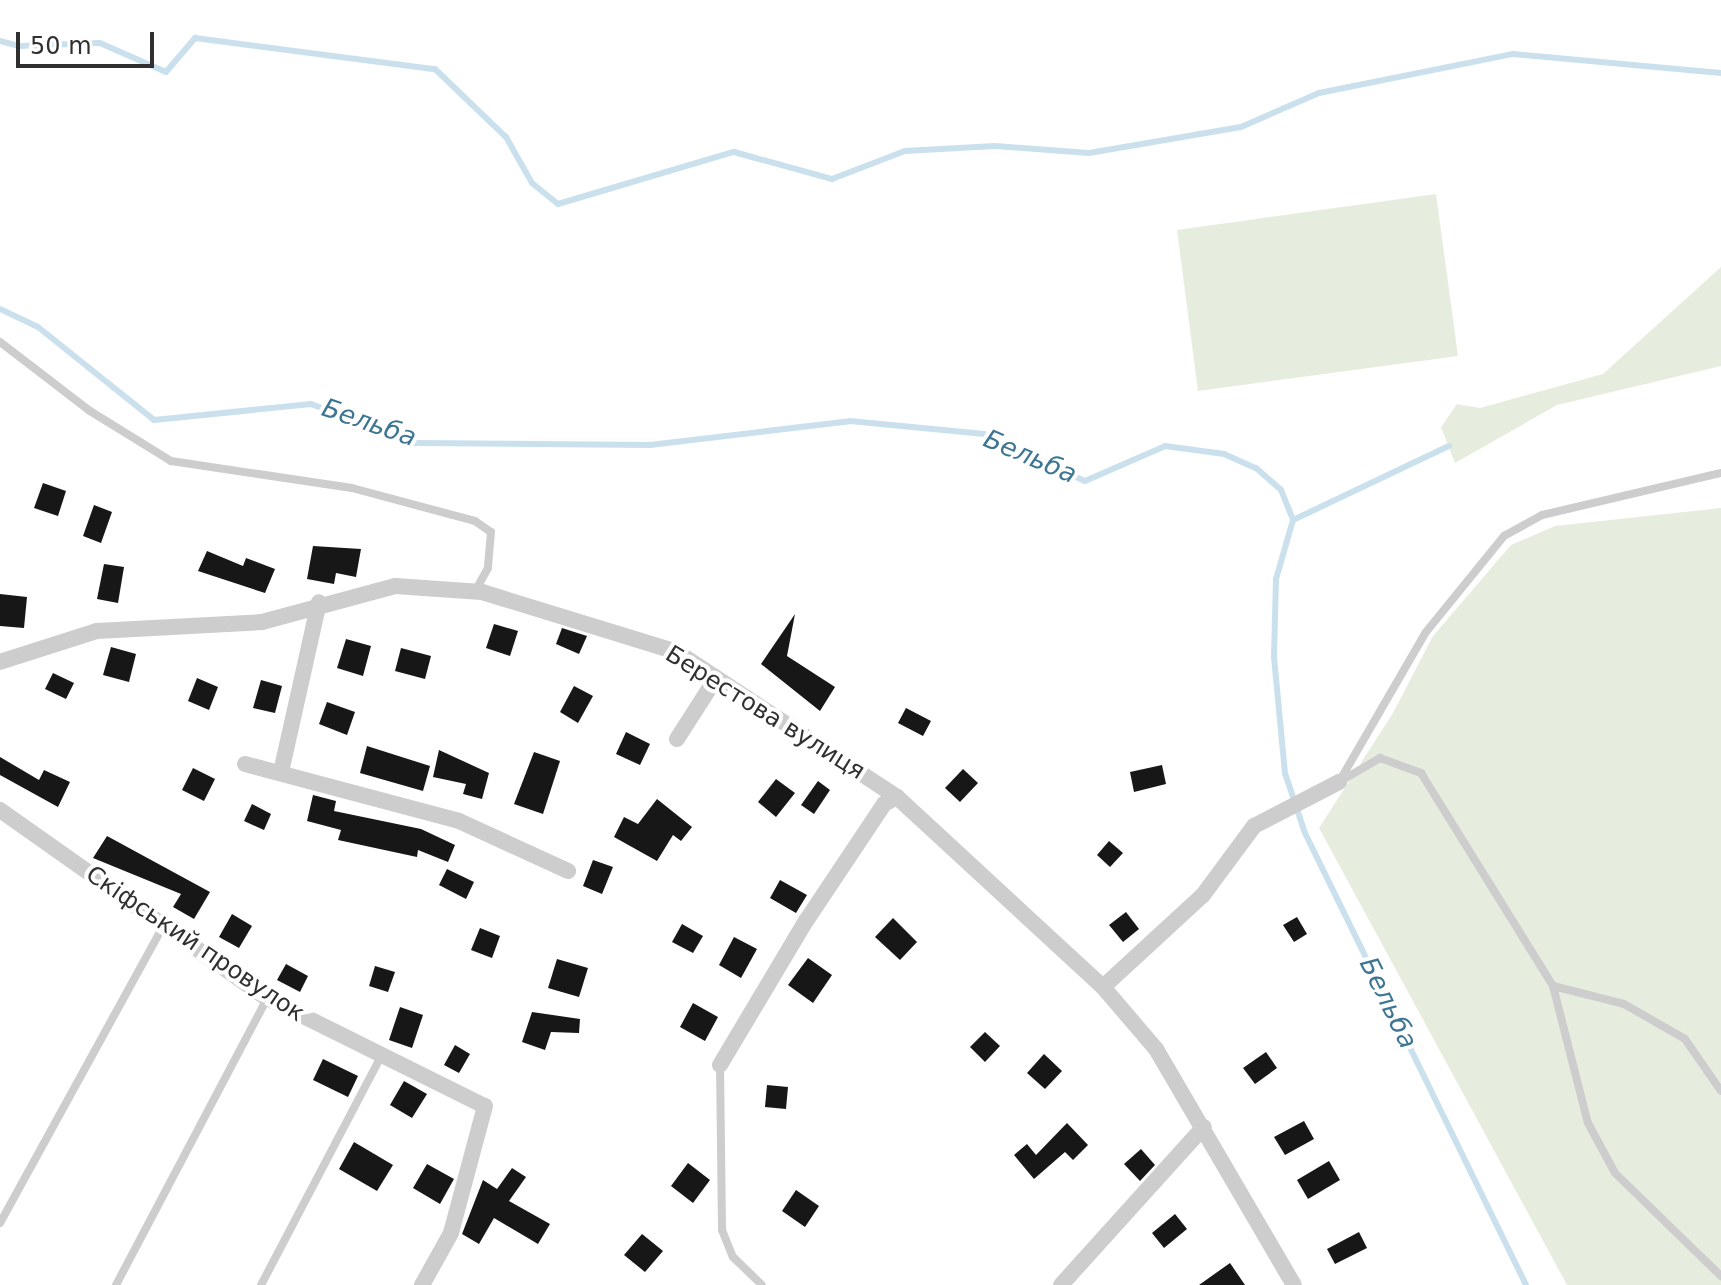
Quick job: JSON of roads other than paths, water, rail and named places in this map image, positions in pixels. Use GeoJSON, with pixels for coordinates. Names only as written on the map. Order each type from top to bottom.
{"type":"FeatureCollection","features":[{"type":"Feature","properties":{"kind":"street","name":"Берестова вулиця"},"geometry":{"type":"LineString","coordinates":[[0,662],[97,631],[262,622],[319,602],[395,586],[475,592],[558,611],[677,652],[897,797],[1103,987],[1156,1049],[1294,1285]]}},
{"type":"Feature","properties":{"kind":"street"},"geometry":{"type":"LineString","coordinates":[[281,772],[319,602]]}},
{"type":"Feature","properties":{"kind":"street"},"geometry":{"type":"LineString","coordinates":[[677,739],[716,678]]}},
{"type":"Feature","properties":{"kind":"street"},"geometry":{"type":"LineString","coordinates":[[245,764],[459,821],[568,871]]}},
{"type":"Feature","properties":{"kind":"street"},"geometry":{"type":"LineString","coordinates":[[1103,987],[1194,904],[1254,826],[1339,782]]}},
{"type":"Feature","properties":{"kind":"street"},"geometry":{"type":"LineString","coordinates":[[720,1065],[806,921],[884,804],[897,797]]}},
{"type":"Feature","properties":{"kind":"street","name":"Скіфський провулок"},"geometry":{"type":"LineString","coordinates":[[0,810],[267,998],[485,1106],[451,1233],[422,1285]]}},
{"type":"Feature","properties":{"kind":"street"},"geometry":{"type":"LineString","coordinates":[[1061,1285],[1204,1127]]}},
{"type":"Feature","properties":{"kind":"lane"},"geometry":{"type":"LineString","coordinates":[[0,342],[90,411],[171,461],[352,488],[475,521],[491,532],[488,568],[475,592]]}},
{"type":"Feature","properties":{"kind":"lane"},"geometry":{"type":"LineString","coordinates":[[1339,782],[1426,632],[1504,536],[1542,515],[1721,473]]}},
{"type":"Feature","properties":{"kind":"lane"},"geometry":{"type":"LineString","coordinates":[[1339,782],[1380,758],[1421,773],[1553,986],[1588,1123],[1615,1173],[1721,1276]]}},
{"type":"Feature","properties":{"kind":"lane"},"geometry":{"type":"LineString","coordinates":[[0,1223],[163,926]]}},
{"type":"Feature","properties":{"kind":"lane"},"geometry":{"type":"LineString","coordinates":[[1553,986],[1624,1004],[1685,1039],[1721,1091]]}},
{"type":"Feature","properties":{"kind":"lane"},"geometry":{"type":"LineString","coordinates":[[116,1285],[267,998]]}},
{"type":"Feature","properties":{"kind":"lane"},"geometry":{"type":"LineString","coordinates":[[261,1285],[381,1056]]}},
{"type":"Feature","properties":{"kind":"lane"},"geometry":{"type":"LineString","coordinates":[[720,1065],[722,1230],[733,1257],[762,1285]]}},
{"type":"Feature","properties":{"kind":"waterway"},"geometry":{"type":"LineString","coordinates":[[0,41],[19,46],[100,43],[166,72],[195,38],[435,69],[506,137],[532,183],[558,204],[734,152],[832,179],[905,151],[995,146],[1089,153],[1241,127],[1319,93],[1513,54],[1721,73]]}},
{"type":"Feature","properties":{"kind":"waterway","name":"Бельба"},"geometry":{"type":"LineString","coordinates":[[0,309],[38,327],[154,420],[311,404],[416,443],[650,445],[850,421],[984,434],[1085,481],[1165,446],[1224,454],[1256,468],[1281,490],[1293,520],[1276,579],[1274,657],[1285,773],[1305,833],[1526,1285]]}},
{"type":"Feature","properties":{"kind":"waterway"},"geometry":{"type":"LineString","coordinates":[[1293,520],[1449,446]]}}]}
